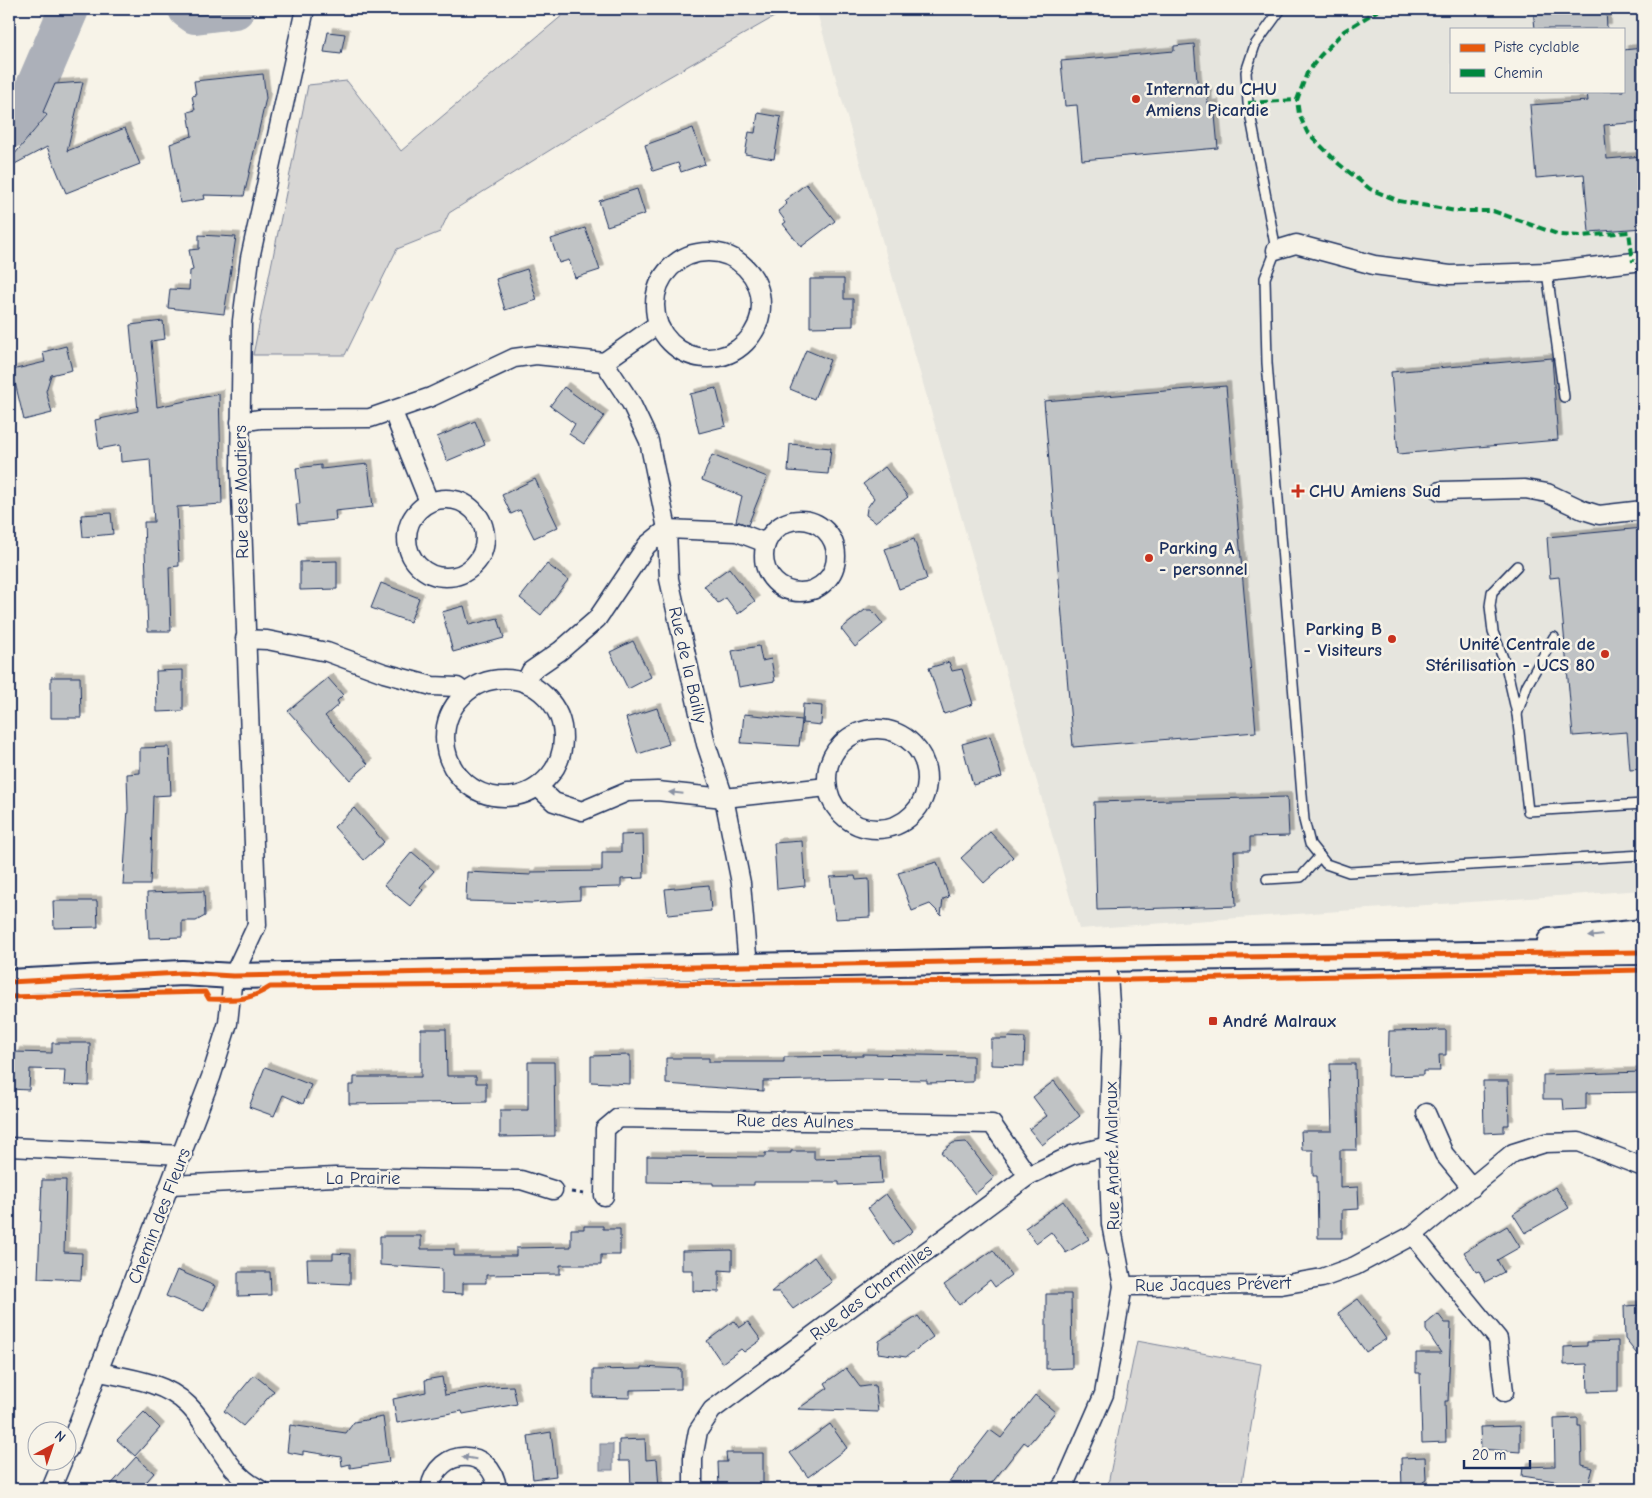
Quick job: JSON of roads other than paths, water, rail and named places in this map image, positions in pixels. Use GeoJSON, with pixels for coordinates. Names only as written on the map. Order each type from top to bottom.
{"type":"FeatureCollection","features":[{"type":"Feature","properties":{"kind":"street","name":"Rue des Moutiers"},"geometry":{"type":"LineString","coordinates":[[233,976],[257,925],[245,639],[240,422],[242,321],[250,258],[304,14]]}},
{"type":"Feature","properties":{"kind":"street"},"geometry":{"type":"LineString","coordinates":[[1276,250],[1296,244],[1374,265],[1450,276],[1547,272],[1643,261]]}},
{"type":"Feature","properties":{"kind":"street"},"geometry":{"type":"LineString","coordinates":[[698,253],[716,253],[734,259],[748,271],[758,287],[760,311],[752,335],[741,347],[726,356],[710,359],[694,357],[678,350],[666,338],[658,324],[654,306],[657,287],[666,272],[681,259],[698,253]]}},
{"type":"Feature","properties":{"kind":"street"},"geometry":{"type":"LineString","coordinates":[[240,422],[260,419],[370,418],[393,412],[514,358],[536,355],[604,362],[658,324]]}},
{"type":"Feature","properties":{"kind":"street","name":"Rue de la Bailly"},"geometry":{"type":"LineString","coordinates":[[604,362],[631,403],[649,441],[667,528],[669,579],[706,744],[724,798],[741,883],[748,967]]}},
{"type":"Feature","properties":{"kind":"street"},"geometry":{"type":"LineString","coordinates":[[393,412],[429,502]]}},
{"type":"Feature","properties":{"kind":"street"},"geometry":{"type":"LineString","coordinates":[[1440,491],[1525,489],[1547,493],[1582,510],[1599,514],[1643,510]]}},
{"type":"Feature","properties":{"kind":"street"},"geometry":{"type":"LineString","coordinates":[[442,498],[455,499],[467,504],[477,513],[484,525],[486,537],[484,550],[477,562],[468,571],[456,576],[443,577],[430,574],[419,567],[411,557],[407,545],[407,532],[411,519],[419,509],[429,502],[442,498]]}},
{"type":"Feature","properties":{"kind":"street"},"geometry":{"type":"LineString","coordinates":[[793,520],[805,520],[817,524],[826,531],[833,541],[836,565],[823,585],[801,592],[789,591],[779,585],[768,572],[764,554],[766,543],[772,532],[782,525],[793,520]]}},
{"type":"Feature","properties":{"kind":"street"},"geometry":{"type":"LineString","coordinates":[[525,683],[530,671],[560,651],[597,619],[647,545],[667,528],[737,532],[766,543]]}},
{"type":"Feature","properties":{"kind":"street"},"geometry":{"type":"LineString","coordinates":[[245,639],[267,640],[327,652],[384,673],[432,686],[456,687],[466,693]]}},
{"type":"Feature","properties":{"kind":"street"},"geometry":{"type":"LineString","coordinates":[[509,679],[525,683],[540,692],[553,705],[561,722],[563,740],[560,758],[552,774],[538,787],[520,796],[500,798],[480,793],[459,777],[451,766],[445,747],[445,727],[452,708],[466,693],[479,684],[509,679]]}},
{"type":"Feature","properties":{"kind":"street"},"geometry":{"type":"LineString","coordinates":[[874,729],[890,730],[905,737],[917,749],[925,764],[926,788],[916,811],[904,822],[889,828],[873,829],[856,825],[843,816],[833,803],[827,787],[827,771],[833,755],[843,742],[857,733],[874,729]]}},
{"type":"Feature","properties":{"kind":"street"},"geometry":{"type":"LineString","coordinates":[[538,787],[554,802],[582,811],[627,792],[657,791],[724,798],[827,787]]}},
{"type":"Feature","properties":{"kind":"street"},"geometry":{"type":"LineString","coordinates":[[1452,954],[1534,942],[1643,932]]}},
{"type":"Feature","properties":{"kind":"street"},"geometry":{"type":"LineString","coordinates":[[9,982],[182,973],[233,976],[1643,952]]}},
{"type":"Feature","properties":{"kind":"street","name":"Rue André Malraux"},"geometry":{"type":"LineString","coordinates":[[1066,1487],[1104,1394],[1123,1286],[1111,1224],[1108,1146],[1112,1034],[1107,960]]}},
{"type":"Feature","properties":{"kind":"street","name":"Chemin des Fleurs"},"geometry":{"type":"LineString","coordinates":[[78,1425],[212,1077],[228,1023],[233,976]]}},
{"type":"Feature","properties":{"kind":"street"},"geometry":{"type":"LineString","coordinates":[[1426,1113],[1444,1154],[1472,1188]]}},
{"type":"Feature","properties":{"kind":"street","name":"Rue des Aulnes"},"geometry":{"type":"LineString","coordinates":[[604,1196],[605,1129],[618,1118],[992,1124],[1028,1176]]}},
{"type":"Feature","properties":{"kind":"street","name":"Rue Jacques Prévert"},"geometry":{"type":"LineString","coordinates":[[1123,1286],[1281,1285],[1322,1278],[1355,1266],[1413,1235],[1513,1153],[1544,1143],[1579,1142],[1643,1167]]}},
{"type":"Feature","properties":{"kind":"street","name":"Rue des Charmilles"},"geometry":{"type":"LineString","coordinates":[[694,1489],[693,1458],[698,1430],[712,1410],[1028,1176],[1072,1154],[1108,1146]]}},
{"type":"Feature","properties":{"kind":"street"},"geometry":{"type":"LineString","coordinates":[[9,1147],[183,1155]]}},
{"type":"Feature","properties":{"kind":"street","name":"La Prairie"},"geometry":{"type":"LineString","coordinates":[[171,1185],[335,1177],[521,1180],[553,1190]]}},
{"type":"Feature","properties":{"kind":"street"},"geometry":{"type":"LineString","coordinates":[[1413,1235],[1498,1339],[1504,1392]]}},
{"type":"Feature","properties":{"kind":"street"},"geometry":{"type":"LineString","coordinates":[[99,1372],[166,1390],[188,1405],[231,1467],[249,1484],[259,1489]]}},
{"type":"Feature","properties":{"kind":"street"},"geometry":{"type":"LineString","coordinates":[[430,1489],[432,1479],[446,1461],[457,1457],[469,1457],[480,1460],[489,1468],[495,1478],[497,1489]]}},
{"type":"Feature","properties":{"kind":"street"},"geometry":{"type":"LineString","coordinates":[[51,1489],[59,1470]]}},
{"type":"Feature","properties":{"kind":"lane"},"geometry":{"type":"LineString","coordinates":[[1281,9],[1255,45],[1246,72],[1248,103],[1276,250],[1265,278],[1267,363],[1304,820],[1310,844],[1326,864],[1349,872],[1643,855]]}},
{"type":"Feature","properties":{"kind":"lane"},"geometry":{"type":"LineString","coordinates":[[1547,272],[1564,397]]}},
{"type":"Feature","properties":{"kind":"lane"},"geometry":{"type":"LineString","coordinates":[[1517,566],[1492,592],[1490,606],[1493,632],[1506,666],[1516,714],[1528,811],[1643,804]]}},
{"type":"Feature","properties":{"kind":"lane"},"geometry":{"type":"LineString","coordinates":[[1516,714],[1527,685],[1554,638]]}},
{"type":"Feature","properties":{"kind":"lane"},"geometry":{"type":"LineString","coordinates":[[1267,879],[1301,877],[1320,856]]}},
{"type":"Feature","properties":{"kind":"waterway"},"geometry":{"type":"LineString","coordinates":[[9,129],[27,107],[69,9]]}},
{"type":"Feature","properties":{"kind":"waterway"},"geometry":{"type":"LineString","coordinates":[[188,9],[195,14],[235,9]]}},
{"type":"Feature","properties":{"kind":"place","name":"Internat du CHU Amiens Picardie"},"geometry":{"type":"Point","coordinates":[1136,99]}},
{"type":"Feature","properties":{"kind":"place","name":"CHU Amiens Sud"},"geometry":{"type":"Point","coordinates":[1298,491]}},
{"type":"Feature","properties":{"kind":"place","name":"Parking A - personnel"},"geometry":{"type":"Point","coordinates":[1149,558]}},
{"type":"Feature","properties":{"kind":"place","name":"Parking B - Visiteurs"},"geometry":{"type":"Point","coordinates":[1392,639]}},
{"type":"Feature","properties":{"kind":"place","name":"Unité Centrale de Stérilisation - UCS 80"},"geometry":{"type":"Point","coordinates":[1605,654]}},
{"type":"Feature","properties":{"kind":"place","name":"André Malraux"},"geometry":{"type":"Point","coordinates":[1213,1021]}}]}
